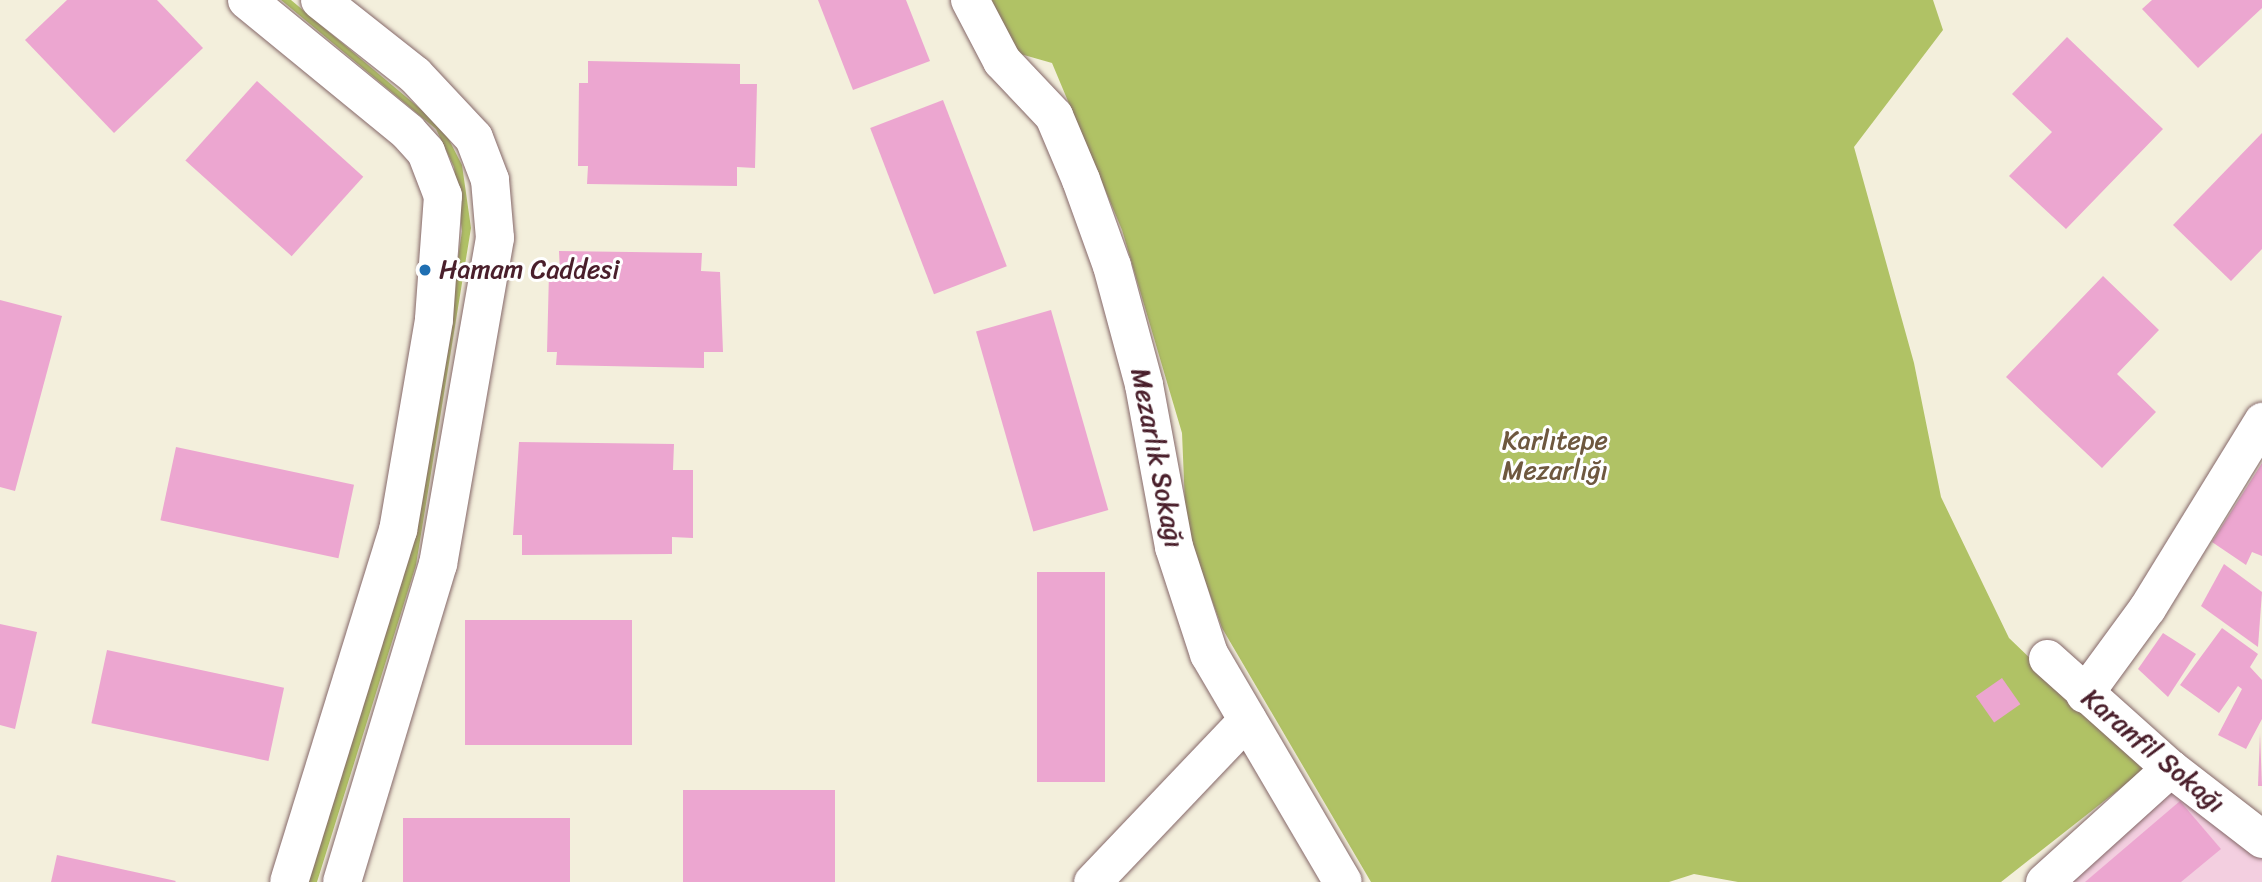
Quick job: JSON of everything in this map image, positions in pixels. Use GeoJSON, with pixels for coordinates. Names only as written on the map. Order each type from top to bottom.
{"type":"FeatureCollection","features":[{"type":"Feature","properties":{"kind":"main road"},"geometry":{"type":"LineString","coordinates":[[247,0],[408,132],[426,152],[443,197],[435,307],[398,530],[289,882]]}},
{"type":"Feature","properties":{"kind":"main road"},"geometry":{"type":"LineString","coordinates":[[320,0],[415,75],[474,138],[490,180],[495,238],[438,564],[342,882]]}},
{"type":"Feature","properties":{"kind":"main road","name":"Mezarlık Sokağı"},"geometry":{"type":"LineString","coordinates":[[970,0],[1002,61],[1054,116],[1081,180],[1112,266],[1144,385],[1189,605],[1247,719],[1343,882]]}},
{"type":"Feature","properties":{"kind":"street"},"geometry":{"type":"LineString","coordinates":[[2084,694],[2147,608],[2262,421]]}},
{"type":"Feature","properties":{"kind":"street","name":"Karanfil Sokağı"},"geometry":{"type":"LineString","coordinates":[[2047,658],[2084,694],[2170,768],[2262,839]]}},
{"type":"Feature","properties":{"kind":"street"},"geometry":{"type":"LineString","coordinates":[[1092,882],[1247,719]]}},
{"type":"Feature","properties":{"kind":"street"},"geometry":{"type":"LineString","coordinates":[[2044,882],[2170,768]]}},
{"type":"Feature","properties":{"kind":"shaded area"},"geometry":{"type":"Polygon","coordinates":[[[2174,779],[2262,859],[2262,882],[2053,882],[2174,779]]]}},
{"type":"Feature","properties":{"kind":"green space"},"geometry":{"type":"Polygon","coordinates":[[[281,0],[291,0],[443,128],[462,165],[471,228],[416,565],[317,882],[307,882],[440,382],[462,231],[454,167],[436,129],[281,0]]]}},
{"type":"Feature","properties":{"kind":"green space","name":"Karlıtepe Mezarlığı"},"geometry":{"type":"Polygon","coordinates":[[[989,0],[1933,0],[1943,30],[1854,147],[1914,363],[1941,497],[2009,638],[2145,769],[2001,882],[1738,882],[1694,874],[1669,882],[1371,882],[1222,628],[1186,528],[1182,433],[1122,230],[1052,63],[1010,51],[989,0]]]}},
{"type":"Feature","properties":{"kind":"building"},"geometry":{"type":"Polygon","coordinates":[[[67,0],[157,0],[203,48],[114,133],[25,40],[67,0]]]}},
{"type":"Feature","properties":{"kind":"building"},"geometry":{"type":"Polygon","coordinates":[[[818,0],[906,0],[930,61],[853,90],[818,0]]]}},
{"type":"Feature","properties":{"kind":"building"},"geometry":{"type":"Polygon","coordinates":[[[2152,0],[2262,0],[2262,8],[2198,68],[2142,9],[2152,0]]]}},
{"type":"Feature","properties":{"kind":"building"},"geometry":{"type":"Polygon","coordinates":[[[2067,37],[2163,129],[2066,229],[2009,176],[2052,132],[2012,94],[2067,37]]]}},
{"type":"Feature","properties":{"kind":"building"},"geometry":{"type":"Polygon","coordinates":[[[588,61],[740,64],[740,84],[757,84],[755,168],[737,167],[737,186],[587,184],[588,166],[578,166],[579,83],[588,83],[588,61]]]}},
{"type":"Feature","properties":{"kind":"building"},"geometry":{"type":"Polygon","coordinates":[[[257,81],[363,177],[292,256],[185,161],[257,81]]]}},
{"type":"Feature","properties":{"kind":"building"},"geometry":{"type":"Polygon","coordinates":[[[943,100],[1007,266],[934,294],[870,128],[943,100]]]}},
{"type":"Feature","properties":{"kind":"building"},"geometry":{"type":"Polygon","coordinates":[[[2262,133],[2262,249],[2231,281],[2173,225],[2262,133]]]}},
{"type":"Feature","properties":{"kind":"building"},"geometry":{"type":"Polygon","coordinates":[[[559,251],[702,253],[701,271],[720,272],[723,352],[704,352],[704,368],[556,365],[557,352],[547,352],[549,272],[560,272],[559,251]]]}},
{"type":"Feature","properties":{"kind":"building"},"geometry":{"type":"Polygon","coordinates":[[[2103,276],[2159,330],[2117,374],[2156,412],[2102,468],[2006,377],[2103,276]]]}},
{"type":"Feature","properties":{"kind":"building"},"geometry":{"type":"Polygon","coordinates":[[[0,300],[62,316],[15,491],[0,487],[0,300]]]}},
{"type":"Feature","properties":{"kind":"building"},"geometry":{"type":"Polygon","coordinates":[[[1051,310],[1108,510],[1033,531],[976,331],[1051,310]]]}},
{"type":"Feature","properties":{"kind":"building"},"geometry":{"type":"Polygon","coordinates":[[[519,442],[674,444],[673,470],[693,470],[693,538],[672,537],[672,554],[522,555],[522,535],[513,535],[519,442]]]}},
{"type":"Feature","properties":{"kind":"building"},"geometry":{"type":"Polygon","coordinates":[[[176,447],[354,485],[338,558],[160,520],[176,447]]]}},
{"type":"Feature","properties":{"kind":"building"},"geometry":{"type":"Polygon","coordinates":[[[2262,463],[2262,556],[2252,552],[2246,565],[2212,542],[2262,463]]]}},
{"type":"Feature","properties":{"kind":"building"},"geometry":{"type":"Polygon","coordinates":[[[2224,564],[2262,592],[2258,647],[2201,606],[2224,564]]]}},
{"type":"Feature","properties":{"kind":"building"},"geometry":{"type":"Polygon","coordinates":[[[1037,572],[1105,572],[1105,782],[1037,782],[1037,572]]]}},
{"type":"Feature","properties":{"kind":"building"},"geometry":{"type":"Polygon","coordinates":[[[465,620],[632,620],[632,745],[465,745],[465,620]]]}},
{"type":"Feature","properties":{"kind":"building"},"geometry":{"type":"Polygon","coordinates":[[[0,624],[37,632],[15,729],[0,725],[0,624]]]}},
{"type":"Feature","properties":{"kind":"building"},"geometry":{"type":"Polygon","coordinates":[[[2222,628],[2258,654],[2250,667],[2262,680],[2262,719],[2246,749],[2218,735],[2242,689],[2238,686],[2219,713],[2180,685],[2222,628]]]}},
{"type":"Feature","properties":{"kind":"building"},"geometry":{"type":"Polygon","coordinates":[[[2163,633],[2196,654],[2168,697],[2138,669],[2163,633]]]}},
{"type":"Feature","properties":{"kind":"building"},"geometry":{"type":"Polygon","coordinates":[[[107,650],[284,688],[268,761],[91,723],[107,650]]]}},
{"type":"Feature","properties":{"kind":"building"},"geometry":{"type":"Polygon","coordinates":[[[2002,678],[2020,704],[1994,723],[1976,696],[2002,678]]]}},
{"type":"Feature","properties":{"kind":"building"},"geometry":{"type":"Polygon","coordinates":[[[2260,733],[2262,786],[2258,786],[2260,733]]]}},
{"type":"Feature","properties":{"kind":"building"},"geometry":{"type":"Polygon","coordinates":[[[683,790],[835,790],[835,882],[683,882],[683,790]]]}},
{"type":"Feature","properties":{"kind":"building"},"geometry":{"type":"Polygon","coordinates":[[[2180,801],[2221,849],[2181,882],[2085,882],[2180,801]]]}},
{"type":"Feature","properties":{"kind":"building"},"geometry":{"type":"Polygon","coordinates":[[[403,818],[570,818],[570,882],[403,882],[403,818]]]}},
{"type":"Feature","properties":{"kind":"building"},"geometry":{"type":"Polygon","coordinates":[[[57,855],[176,881],[51,882],[57,855]]]}},
{"type":"Feature","properties":{"kind":"place","name":"Hamam Caddesi"},"geometry":{"type":"Point","coordinates":[425,270]}}]}
